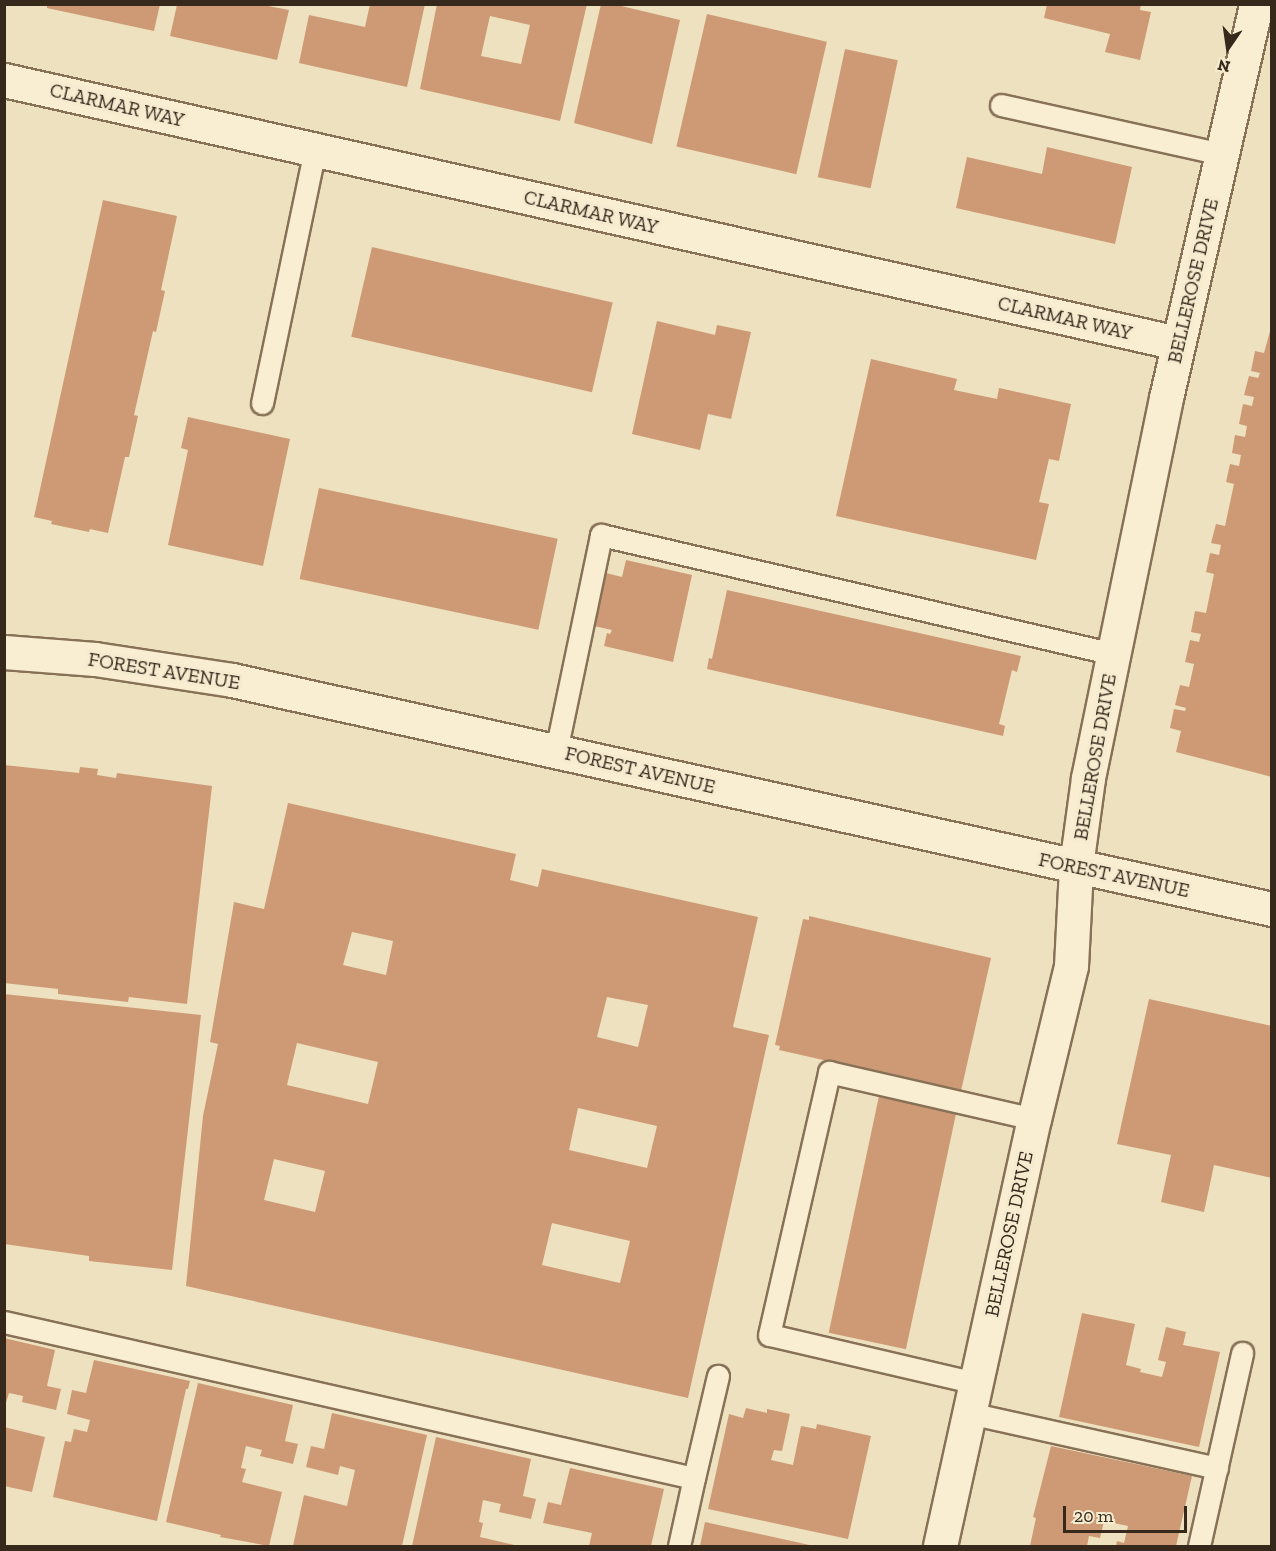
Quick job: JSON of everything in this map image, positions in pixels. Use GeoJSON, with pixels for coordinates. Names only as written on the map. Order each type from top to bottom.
{"type":"FeatureCollection","features":[{"type":"Feature","properties":{"kind":"street","name":"BELLEROSE DRIVE"},"geometry":{"type":"LineString","coordinates":[[940,1546],[1034,1119],[1071,966],[1076,866],[1088,778],[1178,343],[1256,4]]}},
{"type":"Feature","properties":{"kind":"street","name":"CLARMAR WAY"},"geometry":{"type":"LineString","coordinates":[[4,80],[1178,343]]}},
{"type":"Feature","properties":{"kind":"street","name":"FOREST AVENUE"},"geometry":{"type":"LineString","coordinates":[[4,652],[95,659],[232,680],[1027,857],[1272,909]]}},
{"type":"Feature","properties":{"kind":"lane"},"geometry":{"type":"LineString","coordinates":[[1001,105],[1222,154]]}},
{"type":"Feature","properties":{"kind":"lane"},"geometry":{"type":"LineString","coordinates":[[262,403],[315,150]]}},
{"type":"Feature","properties":{"kind":"lane"},"geometry":{"type":"LineString","coordinates":[[556,751],[601,535],[1114,654]]}},
{"type":"Feature","properties":{"kind":"lane"},"geometry":{"type":"LineString","coordinates":[[1034,1119],[829,1072],[769,1335],[973,1398],[1217,1468]]}},
{"type":"Feature","properties":{"kind":"lane"},"geometry":{"type":"LineString","coordinates":[[4,1322],[694,1478]]}},
{"type":"Feature","properties":{"kind":"lane"},"geometry":{"type":"LineString","coordinates":[[1199,1546],[1242,1353]]}},
{"type":"Feature","properties":{"kind":"lane"},"geometry":{"type":"LineString","coordinates":[[678,1546],[717,1376]]}},
{"type":"Feature","properties":{"kind":"building"},"geometry":{"type":"Polygon","coordinates":[[[47,4],[160,4],[154,31],[47,8],[47,4]]]}},
{"type":"Feature","properties":{"kind":"building"},"geometry":{"type":"Polygon","coordinates":[[[370,4],[425,4],[407,87],[299,63],[309,15],[365,27],[370,4]]]}},
{"type":"Feature","properties":{"kind":"building"},"geometry":{"type":"Polygon","coordinates":[[[437,4],[587,4],[560,121],[420,89],[437,4]],[[490,16],[481,56],[521,64],[530,25],[490,16]]]}},
{"type":"Feature","properties":{"kind":"building"},"geometry":{"type":"Polygon","coordinates":[[[601,4],[613,4],[680,20],[652,144],[574,123],[601,4]]]}},
{"type":"Feature","properties":{"kind":"building"},"geometry":{"type":"Polygon","coordinates":[[[1047,4],[1141,4],[1140,10],[1151,12],[1140,60],[1105,52],[1110,34],[1044,18],[1047,4]]]}},
{"type":"Feature","properties":{"kind":"building"},"geometry":{"type":"Polygon","coordinates":[[[177,5],[263,5],[289,10],[277,60],[170,36],[177,5]]]}},
{"type":"Feature","properties":{"kind":"building"},"geometry":{"type":"Polygon","coordinates":[[[707,14],[827,42],[796,174],[676,147],[707,14]]]}},
{"type":"Feature","properties":{"kind":"building"},"geometry":{"type":"Polygon","coordinates":[[[845,49],[898,60],[871,188],[818,177],[845,49]]]}},
{"type":"Feature","properties":{"kind":"building"},"geometry":{"type":"Polygon","coordinates":[[[1047,147],[1132,167],[1115,244],[956,208],[967,157],[1042,174],[1047,147]]]}},
{"type":"Feature","properties":{"kind":"building"},"geometry":{"type":"Polygon","coordinates":[[[103,200],[177,216],[161,290],[165,291],[156,332],[153,331],[134,415],[138,416],[129,457],[125,457],[108,533],[90,529],[89,532],[51,524],[52,521],[34,517],[103,200]]]}},
{"type":"Feature","properties":{"kind":"building"},"geometry":{"type":"Polygon","coordinates":[[[372,247],[613,303],[592,392],[351,337],[372,247]]]}},
{"type":"Feature","properties":{"kind":"building"},"geometry":{"type":"Polygon","coordinates":[[[657,321],[715,335],[717,325],[751,332],[731,419],[708,414],[700,450],[632,434],[657,321]]]}},
{"type":"Feature","properties":{"kind":"building"},"geometry":{"type":"Polygon","coordinates":[[[1272,324],[1270,725],[1272,777],[1176,752],[1181,731],[1170,728],[1174,709],[1185,711],[1186,708],[1175,705],[1180,685],[1189,687],[1194,664],[1185,662],[1190,640],[1199,642],[1201,634],[1191,632],[1195,611],[1206,613],[1214,574],[1206,572],[1210,553],[1219,555],[1221,545],[1211,543],[1216,524],[1225,526],[1234,484],[1226,482],[1230,464],[1239,466],[1241,455],[1232,453],[1235,435],[1245,437],[1247,426],[1239,424],[1243,404],[1252,406],[1254,397],[1244,395],[1249,376],[1258,378],[1260,373],[1251,371],[1255,351],[1264,353],[1272,324]]]}},
{"type":"Feature","properties":{"kind":"building"},"geometry":{"type":"Polygon","coordinates":[[[871,359],[957,379],[954,390],[997,399],[999,388],[1071,404],[1059,461],[1049,459],[1039,502],[1049,504],[1036,560],[836,516],[871,359]]]}},
{"type":"Feature","properties":{"kind":"building"},"geometry":{"type":"Polygon","coordinates":[[[188,417],[290,439],[263,566],[168,545],[188,450],[181,448],[188,417]]]}},
{"type":"Feature","properties":{"kind":"building"},"geometry":{"type":"Polygon","coordinates":[[[319,488],[558,539],[538,630],[300,579],[319,488]]]}},
{"type":"Feature","properties":{"kind":"building"},"geometry":{"type":"Polygon","coordinates":[[[626,560],[692,575],[673,662],[604,646],[607,633],[610,634],[612,630],[594,626],[606,573],[622,577],[626,560]]]}},
{"type":"Feature","properties":{"kind":"building"},"geometry":{"type":"Polygon","coordinates":[[[727,590],[1021,656],[1017,672],[1012,670],[999,724],[1005,726],[1003,736],[707,669],[709,658],[712,659],[727,590]]]}},
{"type":"Feature","properties":{"kind":"building"},"geometry":{"type":"Polygon","coordinates":[[[4,765],[79,773],[80,767],[98,769],[97,775],[116,778],[117,773],[212,786],[187,1004],[129,997],[128,1002],[58,994],[58,989],[4,983],[4,765]]]}},
{"type":"Feature","properties":{"kind":"building"},"geometry":{"type":"Polygon","coordinates":[[[288,803],[516,854],[510,880],[538,887],[542,869],[758,917],[733,1027],[769,1035],[688,1398],[186,1286],[203,1116],[218,1044],[210,1042],[234,902],[264,909],[288,803]],[[352,932],[343,965],[386,975],[393,941],[352,932]],[[607,997],[597,1037],[638,1047],[648,1005],[607,997]],[[297,1043],[287,1085],[368,1104],[378,1062],[297,1043]],[[578,1108],[569,1150],[647,1168],[657,1126],[578,1108]],[[274,1159],[264,1200],[315,1212],[325,1171],[274,1159]],[[552,1223],[542,1265],[620,1283],[630,1241],[552,1223]]]}},
{"type":"Feature","properties":{"kind":"building"},"geometry":{"type":"Polygon","coordinates":[[[809,916],[991,958],[961,1091],[779,1050],[780,1046],[775,1045],[803,919],[809,920],[809,916]]]}},
{"type":"Feature","properties":{"kind":"building"},"geometry":{"type":"Polygon","coordinates":[[[4,994],[201,1015],[172,1270],[89,1261],[89,1256],[4,1244],[4,994]]]}},
{"type":"Feature","properties":{"kind":"building"},"geometry":{"type":"Polygon","coordinates":[[[1149,999],[1272,1026],[1272,1178],[1214,1165],[1204,1212],[1161,1202],[1171,1155],[1117,1144],[1149,999]]]}},
{"type":"Feature","properties":{"kind":"building"},"geometry":{"type":"Polygon","coordinates":[[[879,1096],[956,1112],[906,1349],[829,1333],[879,1096]]]}},
{"type":"Feature","properties":{"kind":"building"},"geometry":{"type":"Polygon","coordinates":[[[1082,1313],[1135,1324],[1126,1365],[1141,1369],[1140,1372],[1162,1377],[1166,1362],[1158,1360],[1166,1327],[1186,1332],[1183,1345],[1220,1352],[1199,1447],[1059,1417],[1082,1313]]]}},
{"type":"Feature","properties":{"kind":"building"},"geometry":{"type":"Polygon","coordinates":[[[4,1338],[55,1350],[47,1386],[61,1389],[56,1410],[22,1402],[23,1396],[9,1393],[4,1409],[4,1338]]]}},
{"type":"Feature","properties":{"kind":"building"},"geometry":{"type":"Polygon","coordinates":[[[94,1360],[190,1381],[186,1389],[157,1521],[53,1497],[65,1441],[71,1442],[74,1429],[87,1432],[90,1420],[67,1414],[72,1390],[86,1393],[94,1360]]]}},
{"type":"Feature","properties":{"kind":"building"},"geometry":{"type":"Polygon","coordinates":[[[198,1383],[293,1405],[285,1441],[298,1444],[293,1464],[260,1456],[262,1450],[246,1446],[241,1468],[246,1469],[242,1482],[282,1492],[269,1546],[220,1537],[221,1535],[166,1522],[198,1383]]]}},
{"type":"Feature","properties":{"kind":"building"},"geometry":{"type":"Polygon","coordinates":[[[746,1408],[767,1413],[767,1409],[790,1414],[782,1451],[774,1450],[771,1460],[793,1465],[801,1426],[816,1429],[817,1424],[871,1436],[848,1539],[708,1509],[729,1414],[743,1418],[746,1408]]]}},
{"type":"Feature","properties":{"kind":"building"},"geometry":{"type":"Polygon","coordinates":[[[332,1413],[427,1435],[402,1546],[293,1546],[304,1495],[347,1506],[355,1470],[340,1466],[338,1475],[306,1467],[311,1446],[324,1449],[332,1413]]]}},
{"type":"Feature","properties":{"kind":"building"},"geometry":{"type":"Polygon","coordinates":[[[4,1427],[45,1437],[32,1492],[4,1486],[4,1427]]]}},
{"type":"Feature","properties":{"kind":"building"},"geometry":{"type":"Polygon","coordinates":[[[436,1437],[531,1459],[523,1496],[536,1499],[531,1519],[499,1512],[501,1504],[483,1500],[479,1522],[483,1523],[480,1537],[519,1546],[412,1546],[436,1437]]]}},
{"type":"Feature","properties":{"kind":"building"},"geometry":{"type":"Polygon","coordinates":[[[1051,1446],[1192,1476],[1176,1546],[1116,1546],[1117,1541],[1124,1543],[1128,1526],[1104,1521],[1100,1538],[1089,1536],[1087,1546],[1030,1546],[1036,1518],[1033,1517],[1051,1446]]]}},
{"type":"Feature","properties":{"kind":"building"},"geometry":{"type":"Polygon","coordinates":[[[570,1468],[664,1489],[651,1546],[589,1546],[592,1533],[543,1523],[548,1502],[561,1505],[570,1468]]]}},
{"type":"Feature","properties":{"kind":"building"},"geometry":{"type":"Polygon","coordinates":[[[705,1522],[814,1546],[700,1546],[705,1522]]]}}]}
